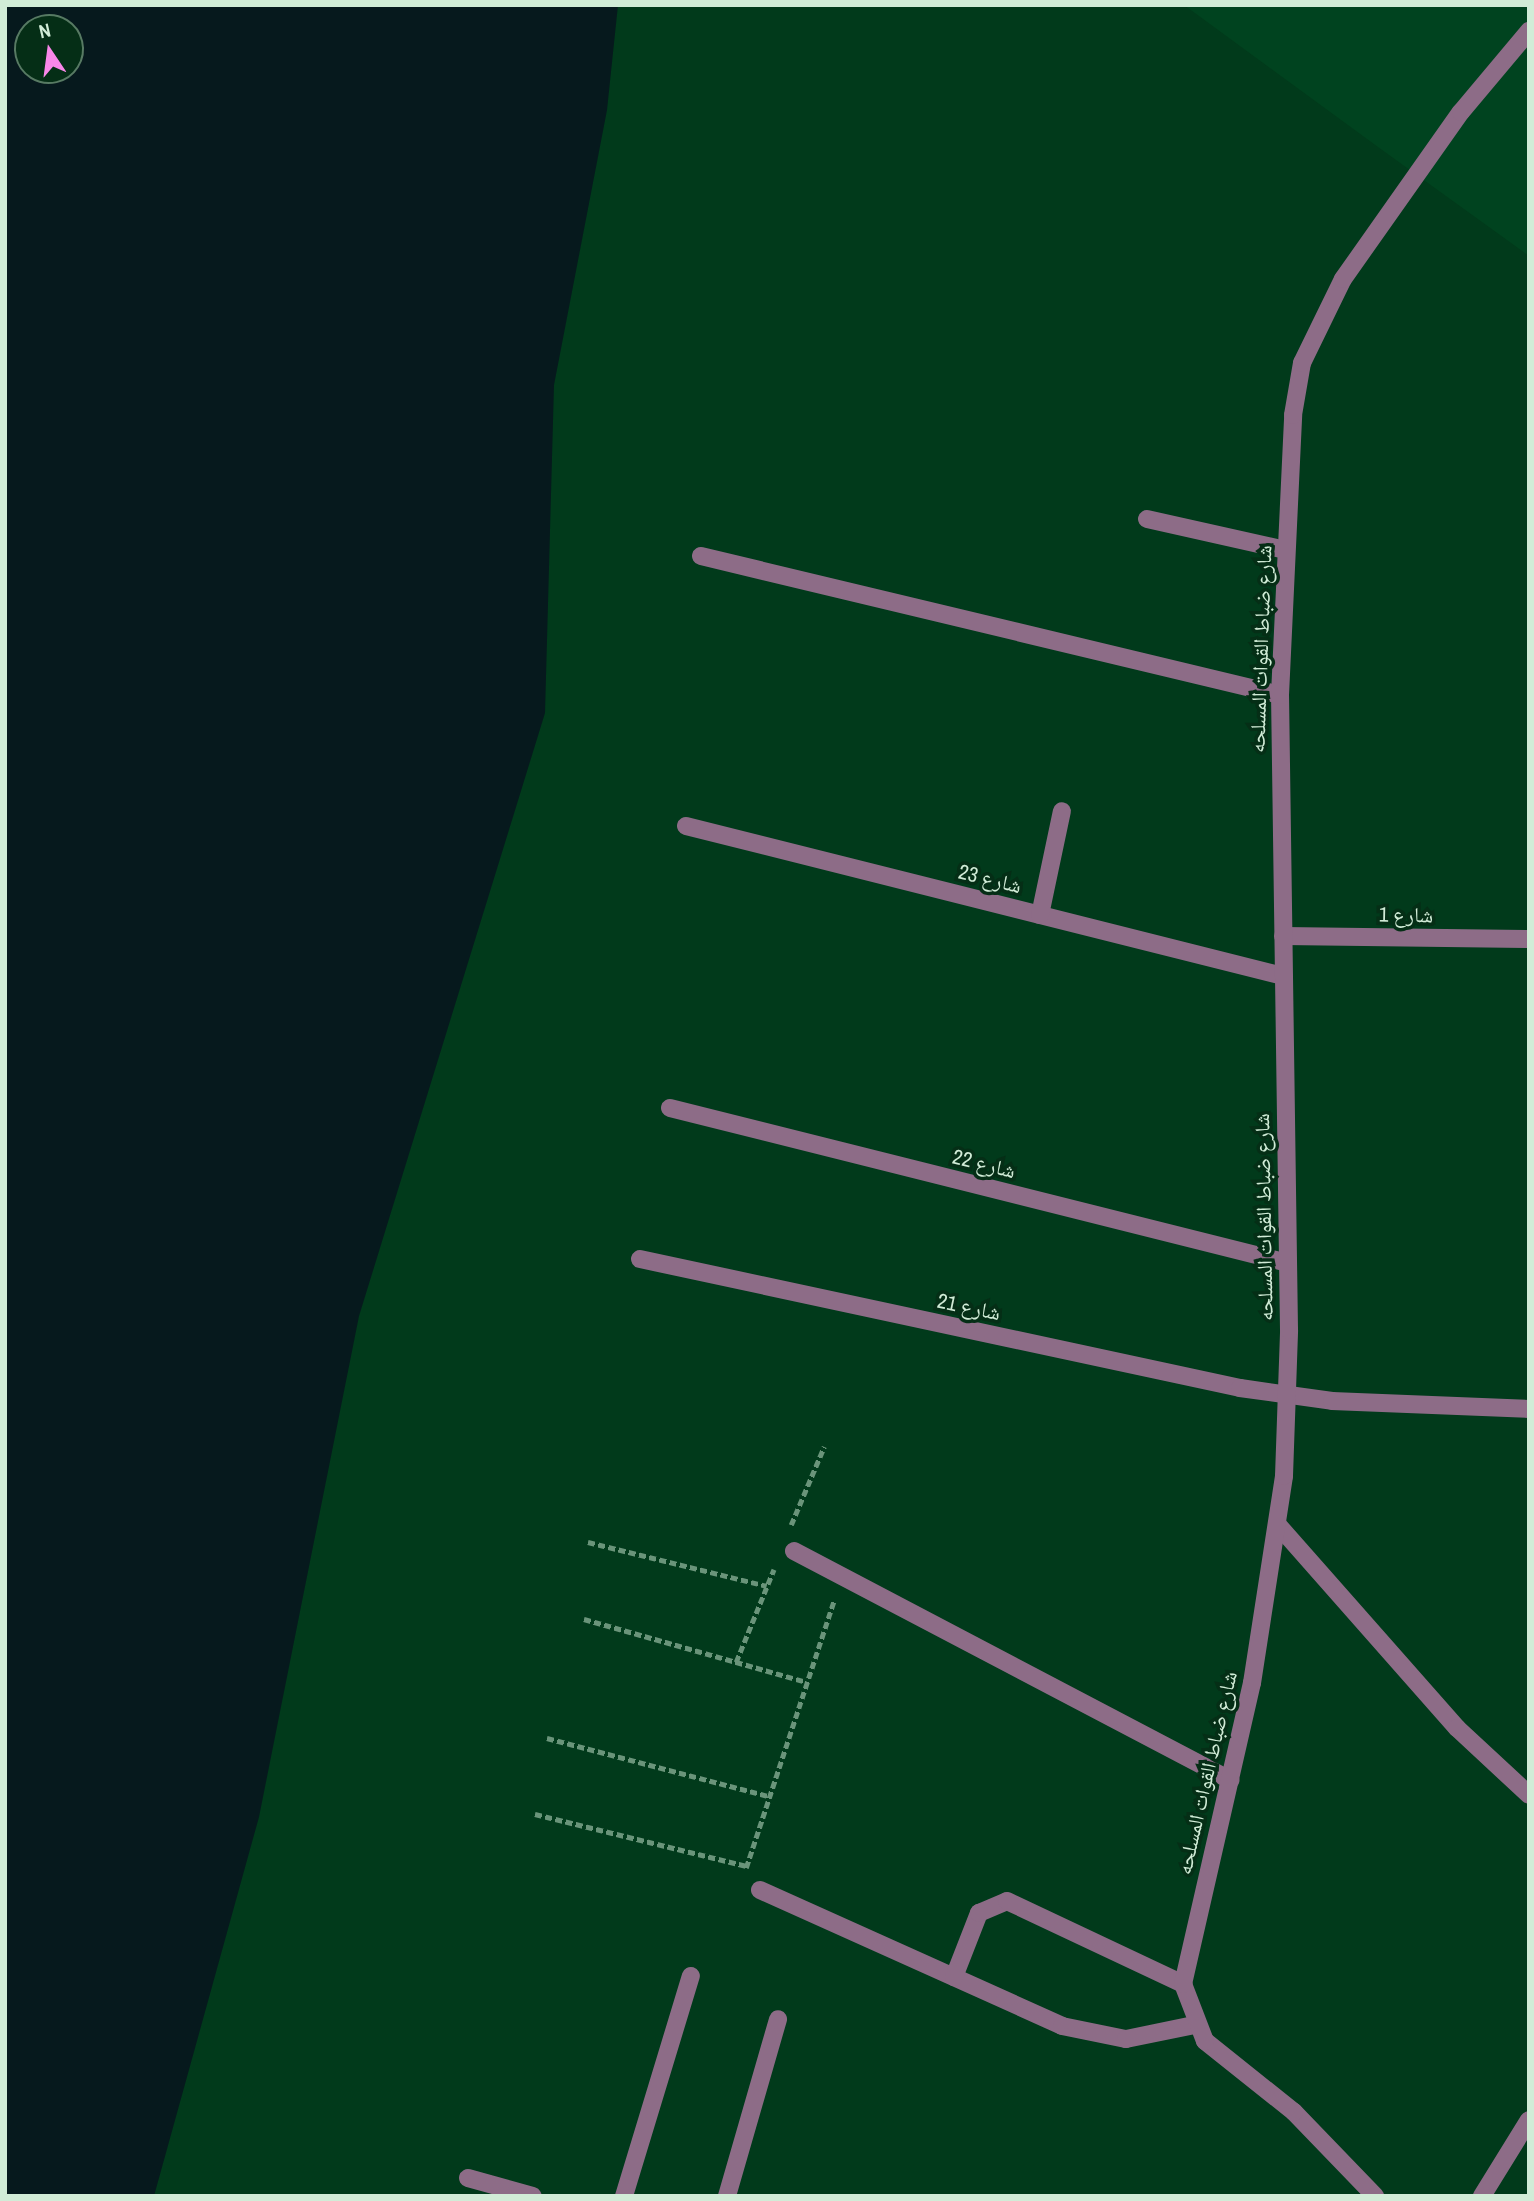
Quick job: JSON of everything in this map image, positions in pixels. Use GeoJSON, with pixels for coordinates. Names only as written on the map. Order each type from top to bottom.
{"type":"FeatureCollection","features":[{"type":"Feature","properties":{"kind":"street","name":"شارع ضباط القوات المسلحه"},"geometry":{"type":"LineString","coordinates":[[1375,2196],[1323,2138],[1222,2056],[1195,2025],[1183,1984],[1231,1780],[1278,1525],[1289,1395],[1280,695],[1286,550],[1302,363],[1343,279],[1413,178],[1529,32]]}},
{"type":"Feature","properties":{"kind":"street"},"geometry":{"type":"LineString","coordinates":[[1147,519],[1286,550]]}},
{"type":"Feature","properties":{"kind":"street"},"geometry":{"type":"LineString","coordinates":[[701,556],[1280,695]]}},
{"type":"Feature","properties":{"kind":"street"},"geometry":{"type":"LineString","coordinates":[[1040,915],[1062,811]]}},
{"type":"Feature","properties":{"kind":"street","name":"شارع 23"},"geometry":{"type":"LineString","coordinates":[[686,826],[1283,976]]}},
{"type":"Feature","properties":{"kind":"street","name":"شارع 1"},"geometry":{"type":"LineString","coordinates":[[1283,936],[1529,939]]}},
{"type":"Feature","properties":{"kind":"street","name":"شارع 22"},"geometry":{"type":"LineString","coordinates":[[670,1108],[1288,1263]]}},
{"type":"Feature","properties":{"kind":"street","name":"شارع 21"},"geometry":{"type":"LineString","coordinates":[[640,1259],[1289,1395],[1529,1409]]}},
{"type":"Feature","properties":{"kind":"street"},"geometry":{"type":"LineString","coordinates":[[1278,1525],[1448,1719],[1529,1795]]}},
{"type":"Feature","properties":{"kind":"street"},"geometry":{"type":"LineString","coordinates":[[794,1551],[1231,1780]]}},
{"type":"Feature","properties":{"kind":"street"},"geometry":{"type":"LineString","coordinates":[[760,1890],[1062,2026],[1106,2038],[1151,2037],[1195,2025]]}},
{"type":"Feature","properties":{"kind":"street"},"geometry":{"type":"LineString","coordinates":[[954,1977],[979,1913],[1007,1901],[1183,1984]]}},
{"type":"Feature","properties":{"kind":"street"},"geometry":{"type":"LineString","coordinates":[[624,2196],[691,1976]]}},
{"type":"Feature","properties":{"kind":"street"},"geometry":{"type":"LineString","coordinates":[[727,2196],[778,2019]]}},
{"type":"Feature","properties":{"kind":"street"},"geometry":{"type":"LineString","coordinates":[[1482,2196],[1529,2120]]}},
{"type":"Feature","properties":{"kind":"street"},"geometry":{"type":"LineString","coordinates":[[468,2178],[533,2196]]}},
{"type":"Feature","properties":{"kind":"path"},"geometry":{"type":"LineString","coordinates":[[588,1542],[767,1586]]}},
{"type":"Feature","properties":{"kind":"path"},"geometry":{"type":"LineString","coordinates":[[746,1866],[843,1576]]}},
{"type":"Feature","properties":{"kind":"path"},"geometry":{"type":"LineString","coordinates":[[584,1619],[806,1682]]}},
{"type":"Feature","properties":{"kind":"path"},"geometry":{"type":"LineString","coordinates":[[547,1738],[768,1796]]}},
{"type":"Feature","properties":{"kind":"path"},"geometry":{"type":"LineString","coordinates":[[535,1814],[746,1866],[760,1890]]}},
{"type":"Feature","properties":{"kind":"shaded area"},"geometry":{"type":"Polygon","coordinates":[[[5,5],[618,5],[607,110],[554,385],[545,713],[359,1316],[259,1817],[154,2196],[5,2196],[5,5]]]}},
{"type":"Feature","properties":{"kind":"shaded area"},"geometry":{"type":"Polygon","coordinates":[[[1184,5],[1529,5],[1529,256],[1378,147],[1184,5]]]}}]}
